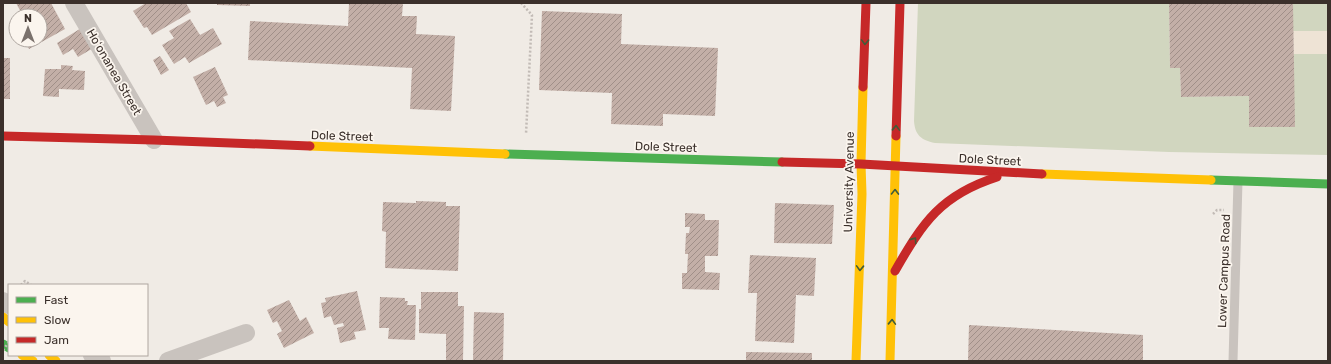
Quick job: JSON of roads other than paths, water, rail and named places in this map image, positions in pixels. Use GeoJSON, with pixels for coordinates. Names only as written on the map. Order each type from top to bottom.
{"type":"FeatureCollection","features":[{"type":"Feature","properties":{"kind":"main road","name":"University Avenue"},"geometry":{"type":"LineString","coordinates":[[856,361],[862,194],[861,164],[866,3]]}},
{"type":"Feature","properties":{"kind":"main road"},"geometry":{"type":"LineString","coordinates":[[890,361],[894,273],[895,167],[900,3]]}},
{"type":"Feature","properties":{"kind":"main road","name":"Dole Street"},"geometry":{"type":"LineString","coordinates":[[3,136],[154,140],[492,154],[776,163],[861,164],[1006,173],[1328,184]]}},
{"type":"Feature","properties":{"kind":"main road"},"geometry":{"type":"LineString","coordinates":[[894,273],[927,220],[944,204],[967,188],[1006,173]]}},
{"type":"Feature","properties":{"kind":"main road"},"geometry":{"type":"LineString","coordinates":[[24,356],[33,361]]}},
{"type":"Feature","properties":{"kind":"street","name":"Hoʻonanea Street"},"geometry":{"type":"LineString","coordinates":[[74,3],[154,140]]}},
{"type":"Feature","properties":{"kind":"street"},"geometry":{"type":"LineString","coordinates":[[178,359],[246,333]]}},
{"type":"Feature","properties":{"kind":"lane","name":"Lower Campus Road"},"geometry":{"type":"LineString","coordinates":[[1233,361],[1238,181]]}}]}
